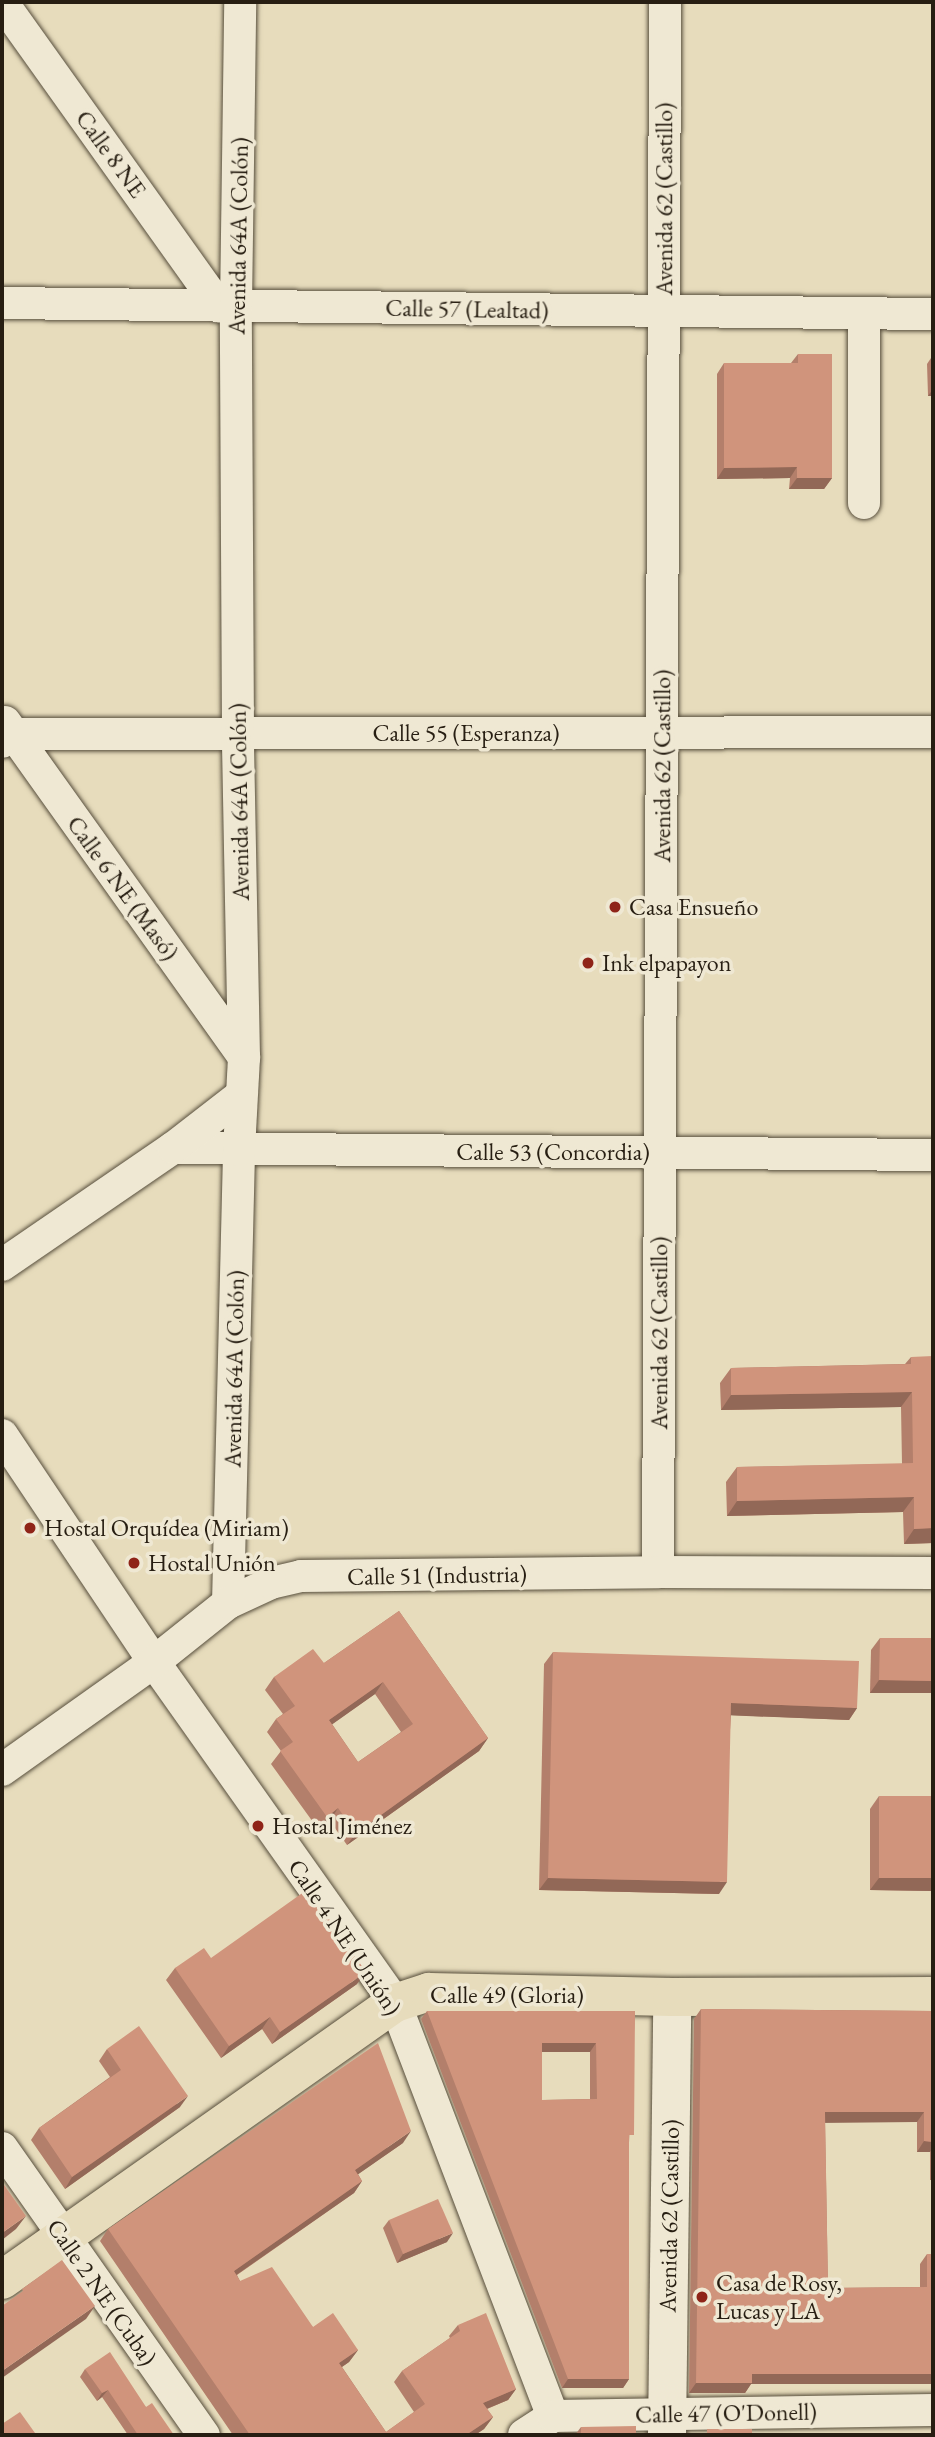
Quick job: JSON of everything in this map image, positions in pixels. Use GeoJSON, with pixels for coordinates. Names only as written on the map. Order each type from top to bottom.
{"type":"FeatureCollection","features":[{"type":"Feature","properties":{"kind":"main road","name":"Calle 49 (Gloria)"},"geometry":{"type":"LineString","coordinates":[[2,2280],[395,2003],[429,1992],[672,1997],[933,1996]]}},
{"type":"Feature","properties":{"kind":"street","name":"Calle 8 NE"},"geometry":{"type":"LineString","coordinates":[[2,2],[228,306]]}},
{"type":"Feature","properties":{"kind":"street","name":"Avenida 64A (Colón)"},"geometry":{"type":"LineString","coordinates":[[228,1603],[240,1096],[244,1057],[228,306],[240,2]]}},
{"type":"Feature","properties":{"kind":"street","name":"Avenida 62 (Castillo)"},"geometry":{"type":"LineString","coordinates":[[658,1572],[665,2]]}},
{"type":"Feature","properties":{"kind":"street","name":"Calle 57 (Lealtad)"},"geometry":{"type":"LineString","coordinates":[[2,303],[933,314]]}},
{"type":"Feature","properties":{"kind":"street"},"geometry":{"type":"LineString","coordinates":[[864,313],[864,503]]}},
{"type":"Feature","properties":{"kind":"street","name":"Calle 55 (Esperanza)"},"geometry":{"type":"LineString","coordinates":[[5,732],[933,732]]}},
{"type":"Feature","properties":{"kind":"street","name":"Calle 6 NE (Masó)"},"geometry":{"type":"LineString","coordinates":[[5,732],[244,1057]]}},
{"type":"Feature","properties":{"kind":"street"},"geometry":{"type":"LineString","coordinates":[[2,1265],[173,1148],[240,1096]]}},
{"type":"Feature","properties":{"kind":"street","name":"Calle 53 (Concordia)"},"geometry":{"type":"LineString","coordinates":[[173,1148],[933,1154]]}},
{"type":"Feature","properties":{"kind":"street","name":"Calle 4 NE (Unión)"},"geometry":{"type":"LineString","coordinates":[[2,1435],[154,1662],[395,2003],[553,2416]]}},
{"type":"Feature","properties":{"kind":"street","name":"Calle 51 (Industria)"},"geometry":{"type":"LineString","coordinates":[[2,1770],[154,1662],[228,1603],[271,1583],[301,1576],[658,1572],[933,1573]]}},
{"type":"Feature","properties":{"kind":"street","name":"Avenida 62 (Castillo)"},"geometry":{"type":"LineString","coordinates":[[667,2424],[672,1997]]}},
{"type":"Feature","properties":{"kind":"street","name":"Calle 2 NE (Cuba)"},"geometry":{"type":"LineString","coordinates":[[2,2148],[204,2435]]}},
{"type":"Feature","properties":{"kind":"street","name":"Calle 47 (O'Donell)"},"geometry":{"type":"LineString","coordinates":[[553,2416],[667,2424],[933,2410]]}},
{"type":"Feature","properties":{"kind":"street"},"geometry":{"type":"LineString","coordinates":[[524,2435],[553,2416]]}},
{"type":"Feature","properties":{"kind":"building"},"geometry":{"type":"Polygon","coordinates":[[[798,354],[832,354],[832,478],[797,478],[797,467],[724,468],[724,363],[798,363],[798,354]]]}},
{"type":"Feature","properties":{"kind":"building"},"geometry":{"type":"Polygon","coordinates":[[[933,1356],[933,1528],[914,1529],[914,1497],[737,1501],[737,1467],[913,1463],[912,1392],[731,1395],[731,1368],[911,1364],[911,1357],[933,1356]]]}},
{"type":"Feature","properties":{"kind":"building"},"geometry":{"type":"Polygon","coordinates":[[[399,1611],[488,1738],[356,1833],[338,1808],[327,1817],[280,1751],[293,1742],[276,1719],[295,1706],[274,1677],[313,1649],[324,1663],[399,1611]],[[383,1682],[329,1720],[358,1762],[413,1724],[383,1682]]]}},
{"type":"Feature","properties":{"kind":"building"},"geometry":{"type":"Polygon","coordinates":[[[880,1638],[933,1638],[933,1681],[879,1680],[880,1638]]]}},
{"type":"Feature","properties":{"kind":"building"},"geometry":{"type":"Polygon","coordinates":[[[553,1652],[859,1661],[857,1708],[731,1703],[727,1882],[548,1878],[553,1652]]]}},
{"type":"Feature","properties":{"kind":"building"},"geometry":{"type":"Polygon","coordinates":[[[879,1796],[933,1796],[933,1878],[879,1878],[879,1796]]]}},
{"type":"Feature","properties":{"kind":"building"},"geometry":{"type":"Polygon","coordinates":[[[308,1889],[366,1972],[280,2032],[270,2017],[229,2046],[175,1968],[204,1948],[211,1958],[308,1889]]]}},
{"type":"Feature","properties":{"kind":"building"},"geometry":{"type":"Polygon","coordinates":[[[701,2009],[933,2011],[933,2142],[924,2141],[924,2112],[825,2112],[828,2288],[927,2287],[927,2254],[933,2254],[933,2374],[752,2374],[752,2383],[696,2383],[701,2009]]]}},
{"type":"Feature","properties":{"kind":"building"},"geometry":{"type":"Polygon","coordinates":[[[427,2011],[635,2011],[634,2135],[629,2135],[629,2379],[568,2379],[427,2011]],[[542,2043],[542,2100],[597,2099],[596,2043],[542,2043]]]}},
{"type":"Feature","properties":{"kind":"building"},"geometry":{"type":"Polygon","coordinates":[[[139,2026],[188,2096],[72,2177],[39,2128],[121,2070],[107,2049],[139,2026]]]}},
{"type":"Feature","properties":{"kind":"building"},"geometry":{"type":"Polygon","coordinates":[[[378,2043],[411,2131],[355,2170],[362,2181],[234,2271],[240,2281],[272,2267],[313,2327],[333,2313],[358,2350],[339,2363],[386,2432],[425,2404],[402,2371],[460,2331],[458,2325],[486,2313],[516,2389],[483,2403],[493,2417],[466,2435],[250,2435],[108,2229],[378,2043]]]}},
{"type":"Feature","properties":{"kind":"building"},"geometry":{"type":"Polygon","coordinates":[[[2,2182],[26,2216],[2,2233],[2,2182]]]}},
{"type":"Feature","properties":{"kind":"building"},"geometry":{"type":"Polygon","coordinates":[[[438,2199],[453,2233],[403,2254],[389,2220],[438,2199]]]}},
{"type":"Feature","properties":{"kind":"building"},"geometry":{"type":"Polygon","coordinates":[[[62,2260],[95,2306],[2,2371],[2,2306],[62,2260]]]}},
{"type":"Feature","properties":{"kind":"building"},"geometry":{"type":"Polygon","coordinates":[[[110,2352],[146,2407],[152,2403],[174,2435],[138,2435],[108,2390],[102,2393],[85,2369],[110,2352]]]}},
{"type":"Feature","properties":{"kind":"building"},"geometry":{"type":"Polygon","coordinates":[[[20,2412],[35,2433],[2,2435],[2,2424],[20,2412]]]}},
{"type":"Feature","properties":{"kind":"building"},"geometry":{"type":"Polygon","coordinates":[[[636,2426],[636,2435],[581,2435],[581,2427],[636,2426]]]}},
{"type":"Feature","properties":{"kind":"building"},"geometry":{"type":"Polygon","coordinates":[[[707,2429],[752,2429],[752,2433],[894,2435],[707,2435],[707,2429]]]}},
{"type":"Feature","properties":{"kind":"place","name":"Casa Ensueño"},"geometry":{"type":"Point","coordinates":[615,907]}},
{"type":"Feature","properties":{"kind":"place","name":"Ink elpapayon"},"geometry":{"type":"Point","coordinates":[588,963]}},
{"type":"Feature","properties":{"kind":"place","name":"Hostal Orquídea (Miriam)"},"geometry":{"type":"Point","coordinates":[30,1528]}},
{"type":"Feature","properties":{"kind":"place","name":"Hostal Unión"},"geometry":{"type":"Point","coordinates":[134,1563]}},
{"type":"Feature","properties":{"kind":"place","name":"Hostal Jiménez"},"geometry":{"type":"Point","coordinates":[258,1826]}},
{"type":"Feature","properties":{"kind":"place","name":"Casa de Rosy, Lucas y LA"},"geometry":{"type":"Point","coordinates":[702,2297]}}]}
